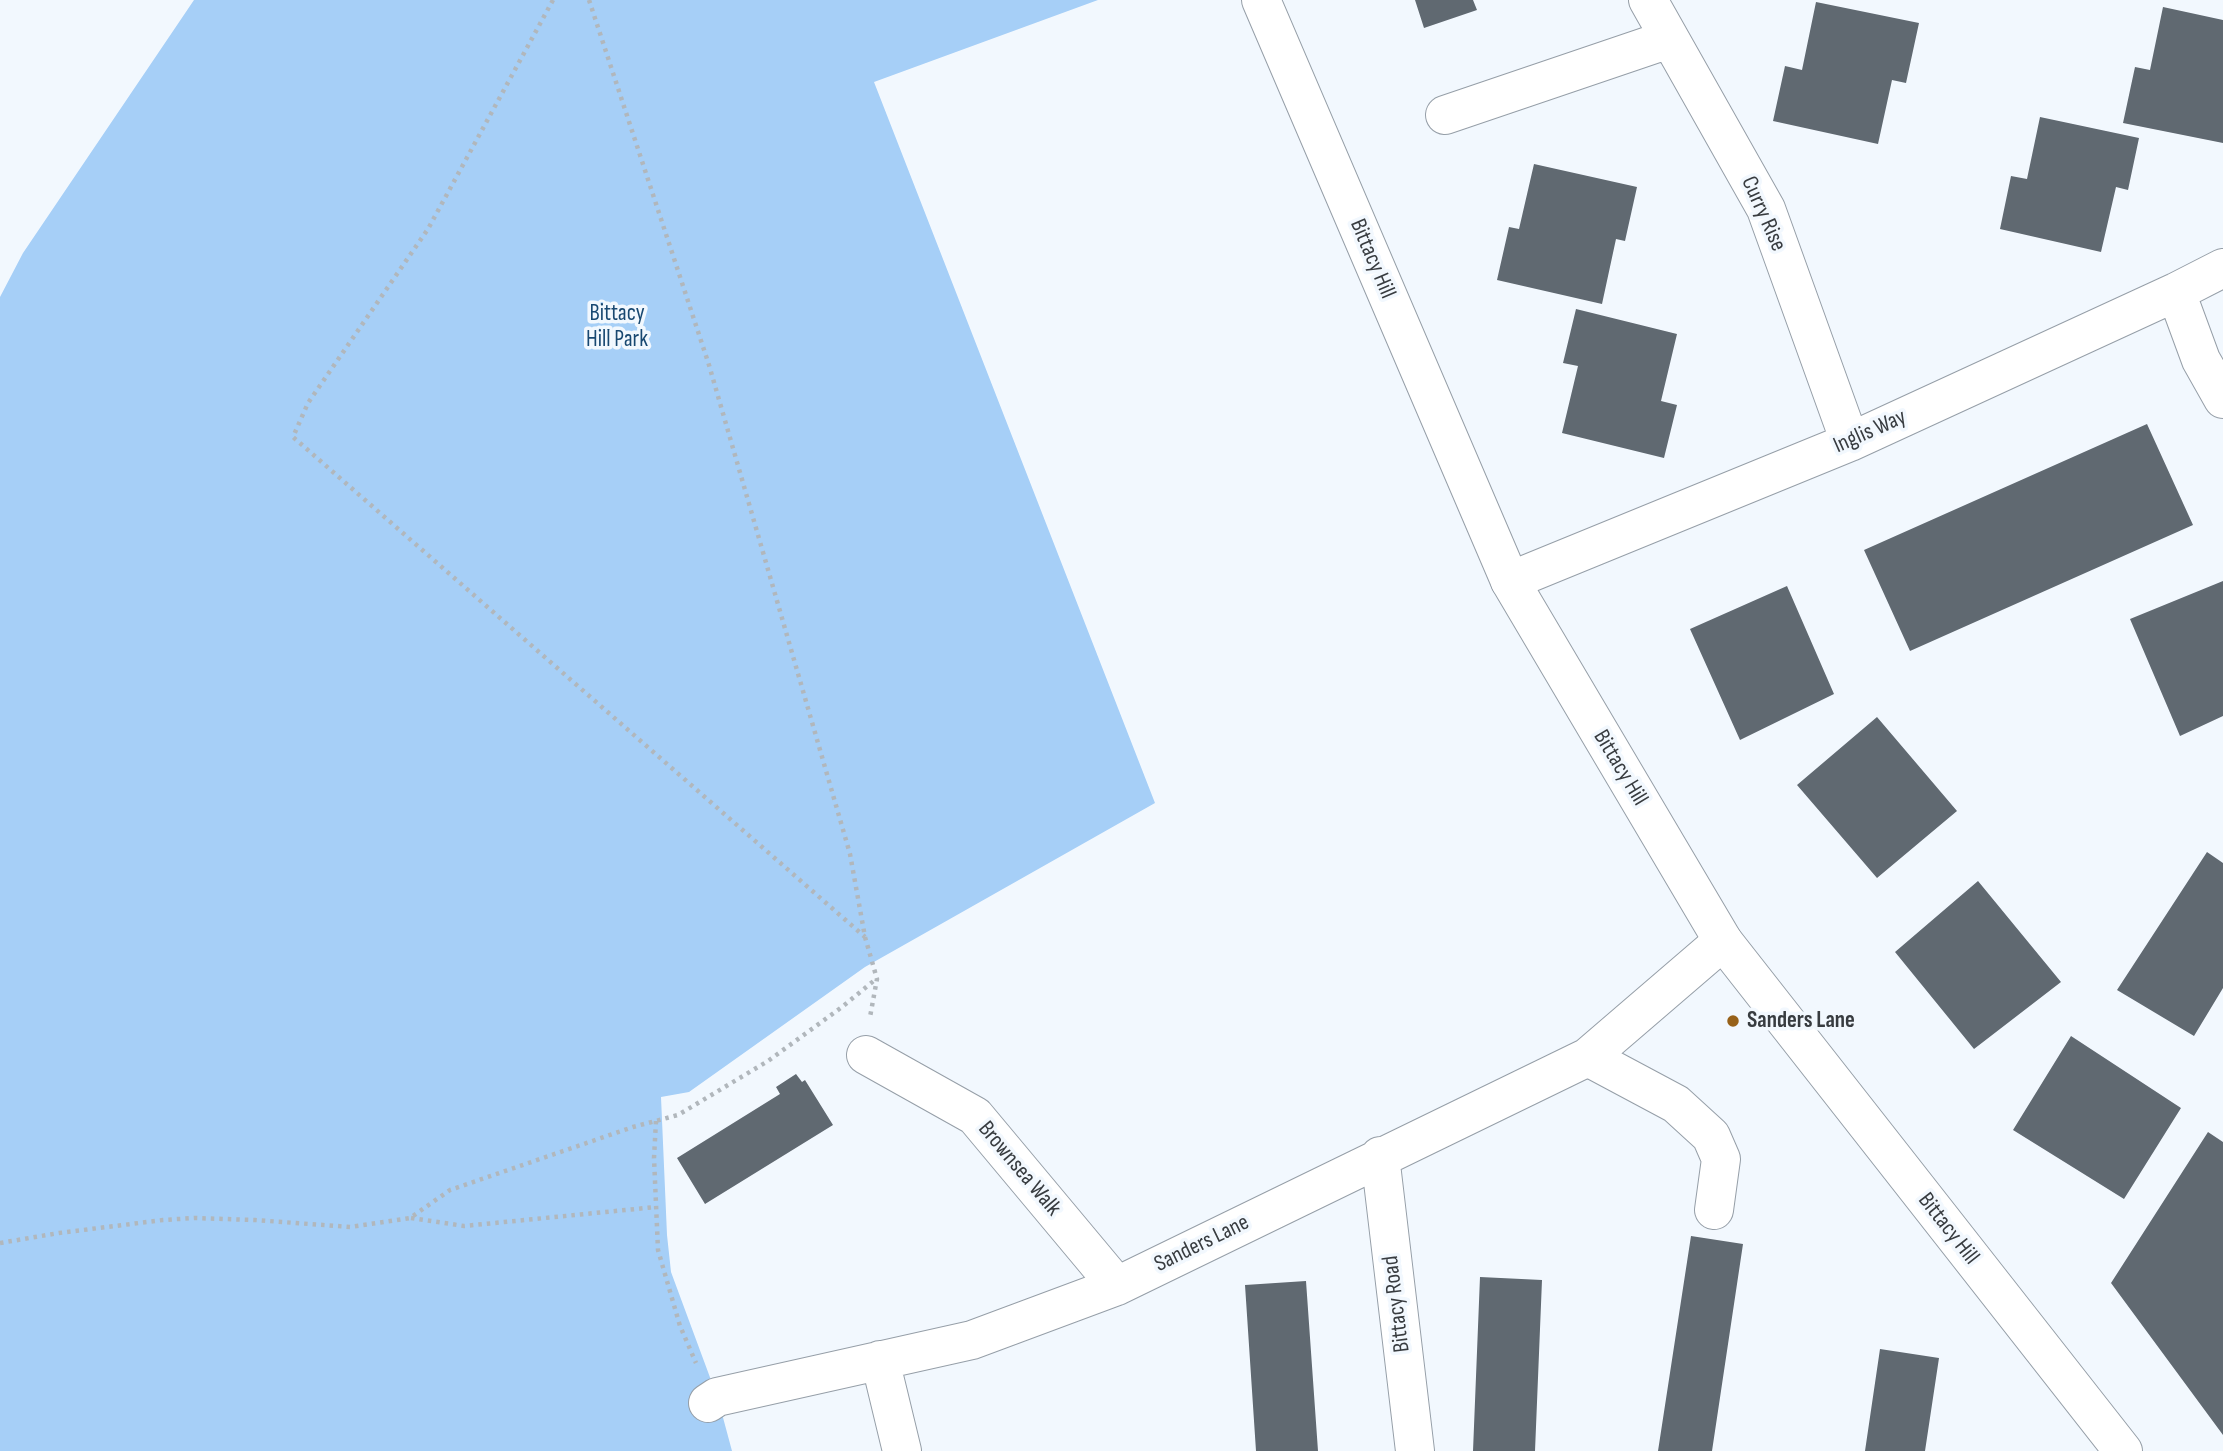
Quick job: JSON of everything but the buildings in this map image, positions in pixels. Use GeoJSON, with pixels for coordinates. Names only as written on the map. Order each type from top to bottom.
{"type":"FeatureCollection","features":[{"type":"Feature","properties":{"kind":"street","name":"Bittacy Hill"},"geometry":{"type":"LineString","coordinates":[[1261,0],[1510,581],[1723,942],[2123,1451]]}},
{"type":"Feature","properties":{"kind":"street","name":"Curry Rise"},"geometry":{"type":"LineString","coordinates":[[1648,0],[1766,209],[1850,442]]}},
{"type":"Feature","properties":{"kind":"street"},"geometry":{"type":"LineString","coordinates":[[1445,116],[1669,39]]}},
{"type":"Feature","properties":{"kind":"street","name":"Inglis Way"},"geometry":{"type":"LineString","coordinates":[[1510,581],[1850,442],[2223,268]]}},
{"type":"Feature","properties":{"kind":"street"},"geometry":{"type":"LineString","coordinates":[[2176,292],[2201,360],[2223,400]]}},
{"type":"Feature","properties":{"kind":"street","name":"Sanders Lane"},"geometry":{"type":"LineString","coordinates":[[708,1403],[717,1397],[972,1340],[1117,1286],[1588,1057],[1723,942]]}},
{"type":"Feature","properties":{"kind":"street","name":"Brownsea Walk"},"geometry":{"type":"LineString","coordinates":[[866,1055],[975,1116],[1117,1286]]}},
{"type":"Feature","properties":{"kind":"street"},"geometry":{"type":"LineString","coordinates":[[1588,1057],[1676,1104],[1711,1136],[1721,1159],[1714,1210]]}},
{"type":"Feature","properties":{"kind":"street","name":"Bittacy Road"},"geometry":{"type":"LineString","coordinates":[[1380,1156],[1415,1451]]}},
{"type":"Feature","properties":{"kind":"street"},"geometry":{"type":"LineString","coordinates":[[880,1360],[902,1451]]}},
{"type":"Feature","properties":{"kind":"path"},"geometry":{"type":"LineString","coordinates":[[553,0],[428,229],[308,403],[293,437],[865,937]]}},
{"type":"Feature","properties":{"kind":"path"},"geometry":{"type":"LineString","coordinates":[[589,0],[709,365],[850,854],[865,937],[877,979],[866,1055]]}},
{"type":"Feature","properties":{"kind":"path"},"geometry":{"type":"LineString","coordinates":[[410,1218],[450,1190],[678,1115],[768,1061],[877,979]]}},
{"type":"Feature","properties":{"kind":"path"},"geometry":{"type":"LineString","coordinates":[[656,1121],[654,1158],[657,1250],[663,1275],[695,1362]]}},
{"type":"Feature","properties":{"kind":"path"},"geometry":{"type":"LineString","coordinates":[[0,1243],[194,1218],[350,1227],[410,1218],[464,1226],[656,1207]]}},
{"type":"Feature","properties":{"kind":"green space","name":"Bittacy Hill Park"},"geometry":{"type":"Polygon","coordinates":[[[194,0],[1098,0],[874,82],[1155,803],[865,967],[689,1092],[661,1097],[671,1272],[718,1399],[732,1451],[0,1451],[0,297],[23,253],[194,0]]]}},
{"type":"Feature","properties":{"kind":"place","name":"Sanders Lane"},"geometry":{"type":"Point","coordinates":[1733,1021]}}]}
